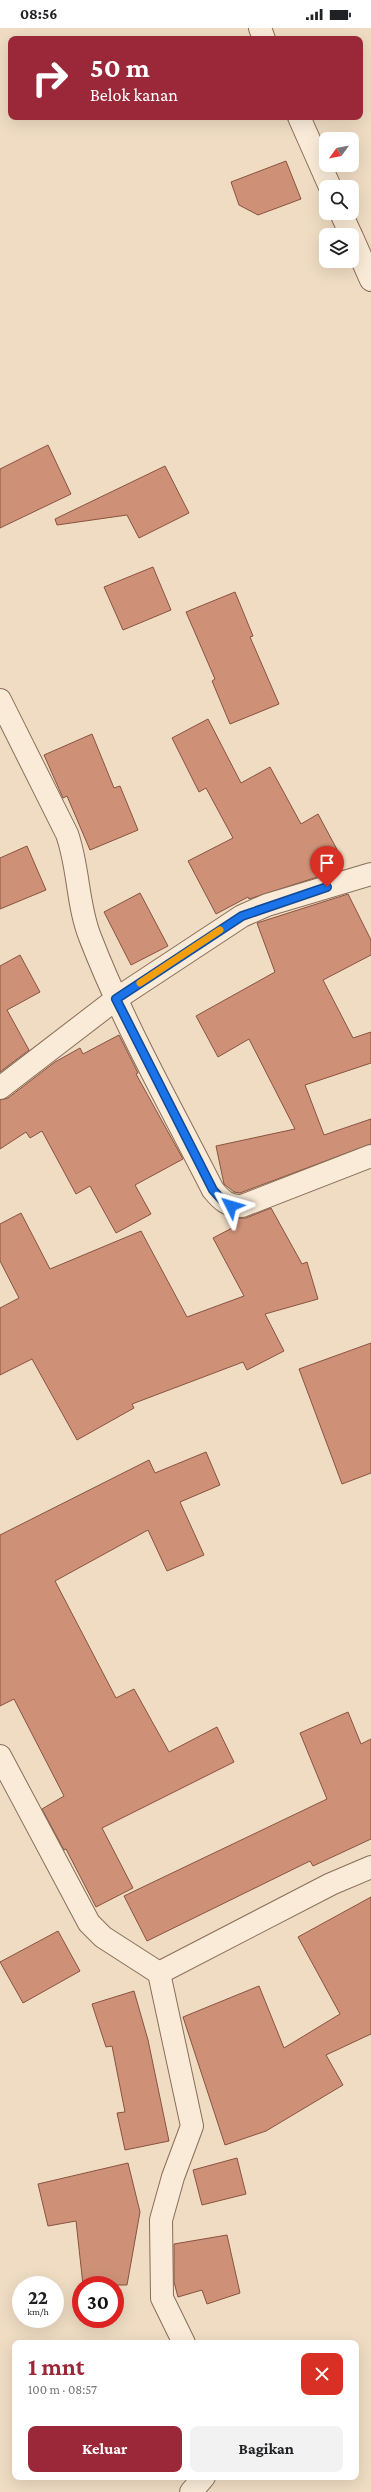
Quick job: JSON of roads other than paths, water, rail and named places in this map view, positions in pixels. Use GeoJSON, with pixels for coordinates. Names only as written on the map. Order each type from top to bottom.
{"type":"FeatureCollection","features":[{"type":"Feature","properties":{"kind":"street"},"geometry":{"type":"LineString","coordinates":[[300,120],[327,180]]}},
{"type":"Feature","properties":{"kind":"street"},"geometry":{"type":"LineString","coordinates":[[359,252],[371,280]]}},
{"type":"Feature","properties":{"kind":"street"},"geometry":{"type":"LineString","coordinates":[[0,700],[67,834],[74,857],[86,926],[116,999],[213,1190],[222,1200],[231,1206],[242,1206],[371,1156]]}},
{"type":"Feature","properties":{"kind":"street"},"geometry":{"type":"LineString","coordinates":[[0,1088],[116,999],[242,916],[268,905],[371,874]]}},
{"type":"Feature","properties":{"kind":"street"},"geometry":{"type":"LineString","coordinates":[[0,1756],[78,1906],[89,1923],[103,1937],[159,1973],[192,2126],[173,2177],[161,2220],[162,2298],[183,2340]]}},
{"type":"Feature","properties":{"kind":"street"},"geometry":{"type":"LineString","coordinates":[[159,1973],[331,1884],[371,1867]]}},
{"type":"Feature","properties":{"kind":"street"},"geometry":{"type":"LineString","coordinates":[[191,2492],[201,2480]]}}]}
